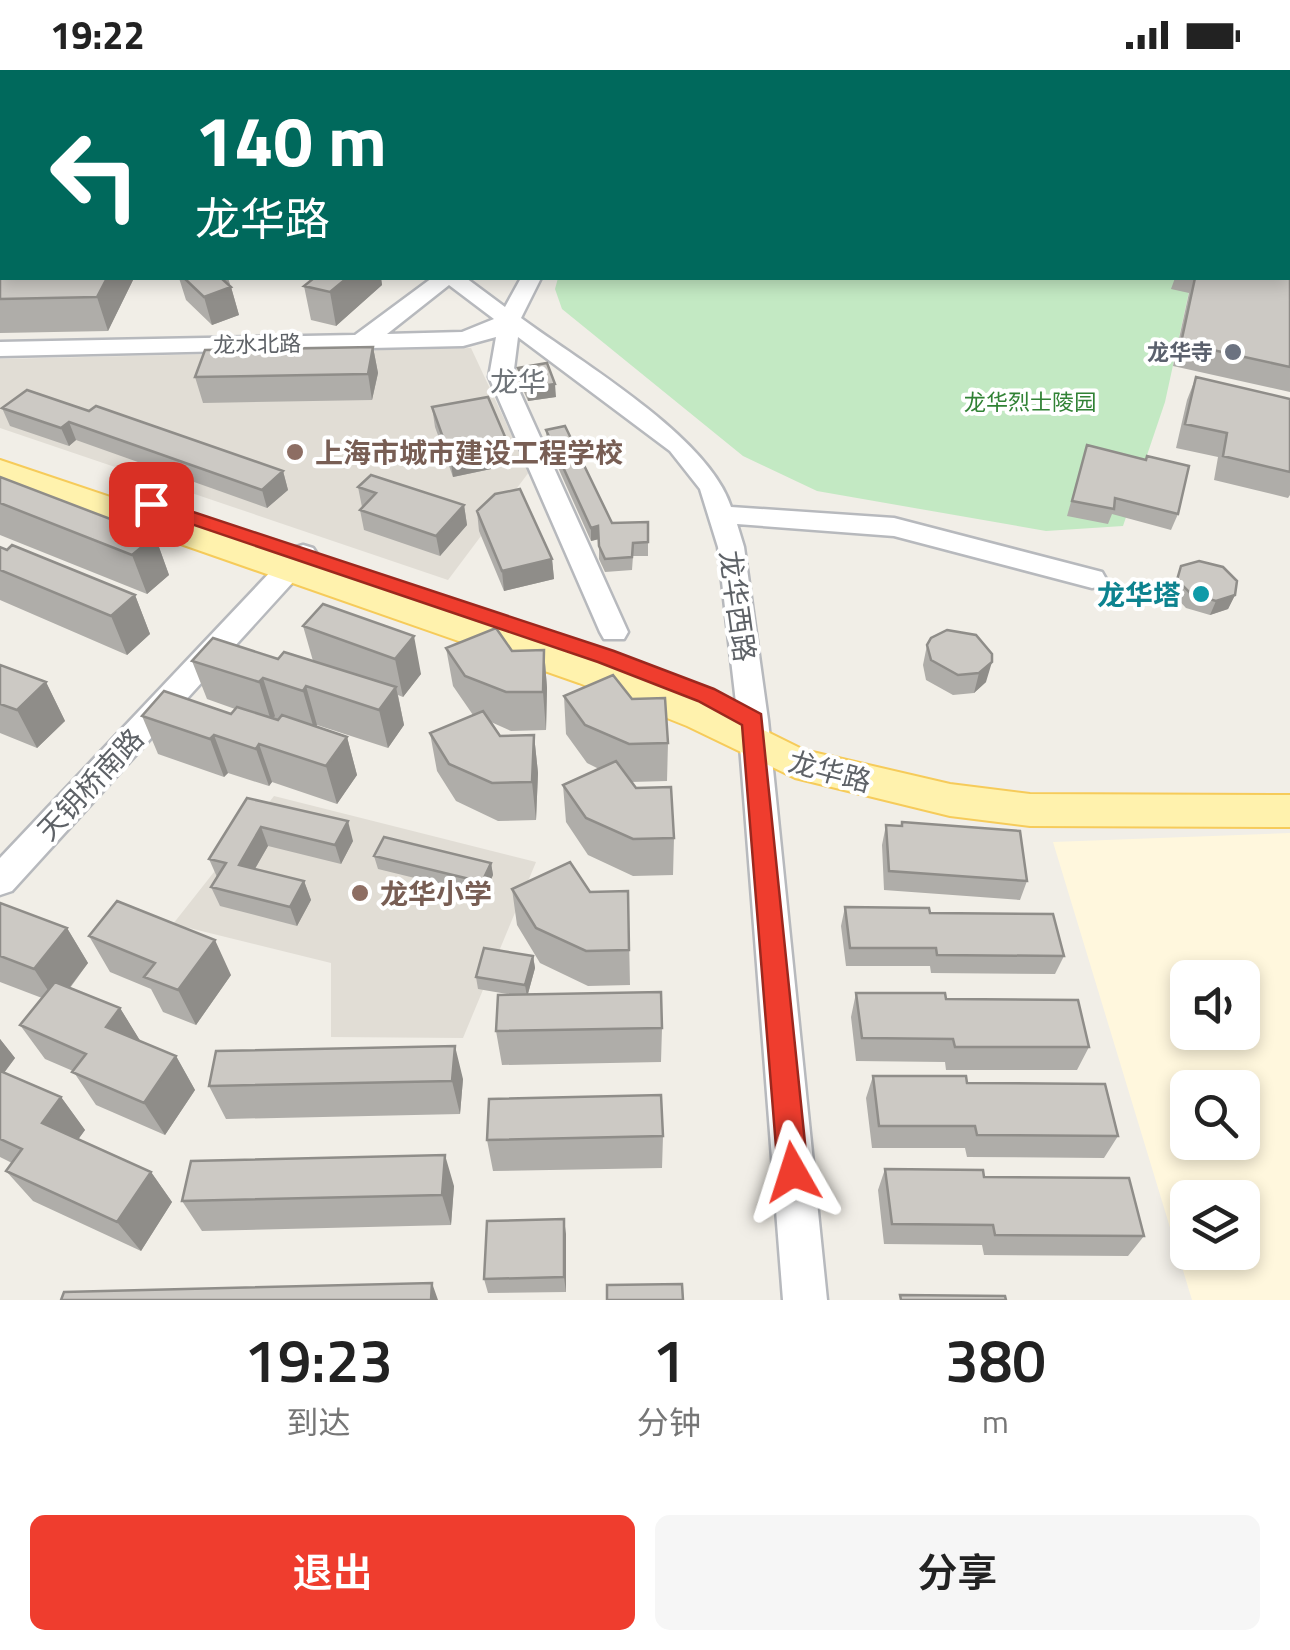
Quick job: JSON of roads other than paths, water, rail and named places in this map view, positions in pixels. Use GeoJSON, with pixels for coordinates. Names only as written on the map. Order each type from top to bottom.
{"type":"FeatureCollection","features":[{"type":"Feature","properties":{"kind":"main road","name":"龙华路"},"geometry":{"type":"LineString","coordinates":[[0,454],[754,733],[950,778],[1028,790],[1290,784]]}},
{"type":"Feature","properties":{"kind":"main road","name":"龙华路"},"geometry":{"type":"LineString","coordinates":[[0,470],[296,561]]}},
{"type":"Feature","properties":{"kind":"main road","name":"龙华路"},"geometry":{"type":"LineString","coordinates":[[754,733],[795,764],[874,784],[998,806],[1030,810],[1290,811]]}},
{"type":"Feature","properties":{"kind":"street"},"geometry":{"type":"LineString","coordinates":[[360,342],[441,280]]}},
{"type":"Feature","properties":{"kind":"street","name":"龙华西路"},"geometry":{"type":"LineString","coordinates":[[456,280],[689,455],[712,487],[723,514],[731,547],[754,733],[805,1300]]}},
{"type":"Feature","properties":{"kind":"street"},"geometry":{"type":"LineString","coordinates":[[530,280],[510,319],[501,377],[614,632]]}},
{"type":"Feature","properties":{"kind":"street","name":"龙水北路"},"geometry":{"type":"LineString","coordinates":[[0,349],[463,340],[510,319]]}},
{"type":"Feature","properties":{"kind":"street"},"geometry":{"type":"LineString","coordinates":[[723,514],[894,527],[1092,578]]}},
{"type":"Feature","properties":{"kind":"street","name":"天钥桥南路"},"geometry":{"type":"LineString","coordinates":[[0,882],[296,561]]}},
{"type":"Feature","properties":{"kind":"place","name":"龙华寺"},"geometry":{"type":"Point","coordinates":[1233,352]}},
{"type":"Feature","properties":{"kind":"place","name":"上海市城市建设工程学校"},"geometry":{"type":"Point","coordinates":[295,452]}},
{"type":"Feature","properties":{"kind":"place","name":"龙华塔"},"geometry":{"type":"Point","coordinates":[1201,594]}},
{"type":"Feature","properties":{"kind":"place","name":"龙华小学"},"geometry":{"type":"Point","coordinates":[360,893]}},
{"type":"Feature","properties":{"kind":"district","name":"龙华"},"geometry":{"type":"Point","coordinates":[518,381]}},
{"type":"Feature","properties":{"kind":"park label","name":"龙华烈士陵园"},"geometry":{"type":"Point","coordinates":[1030,402]}}]}
